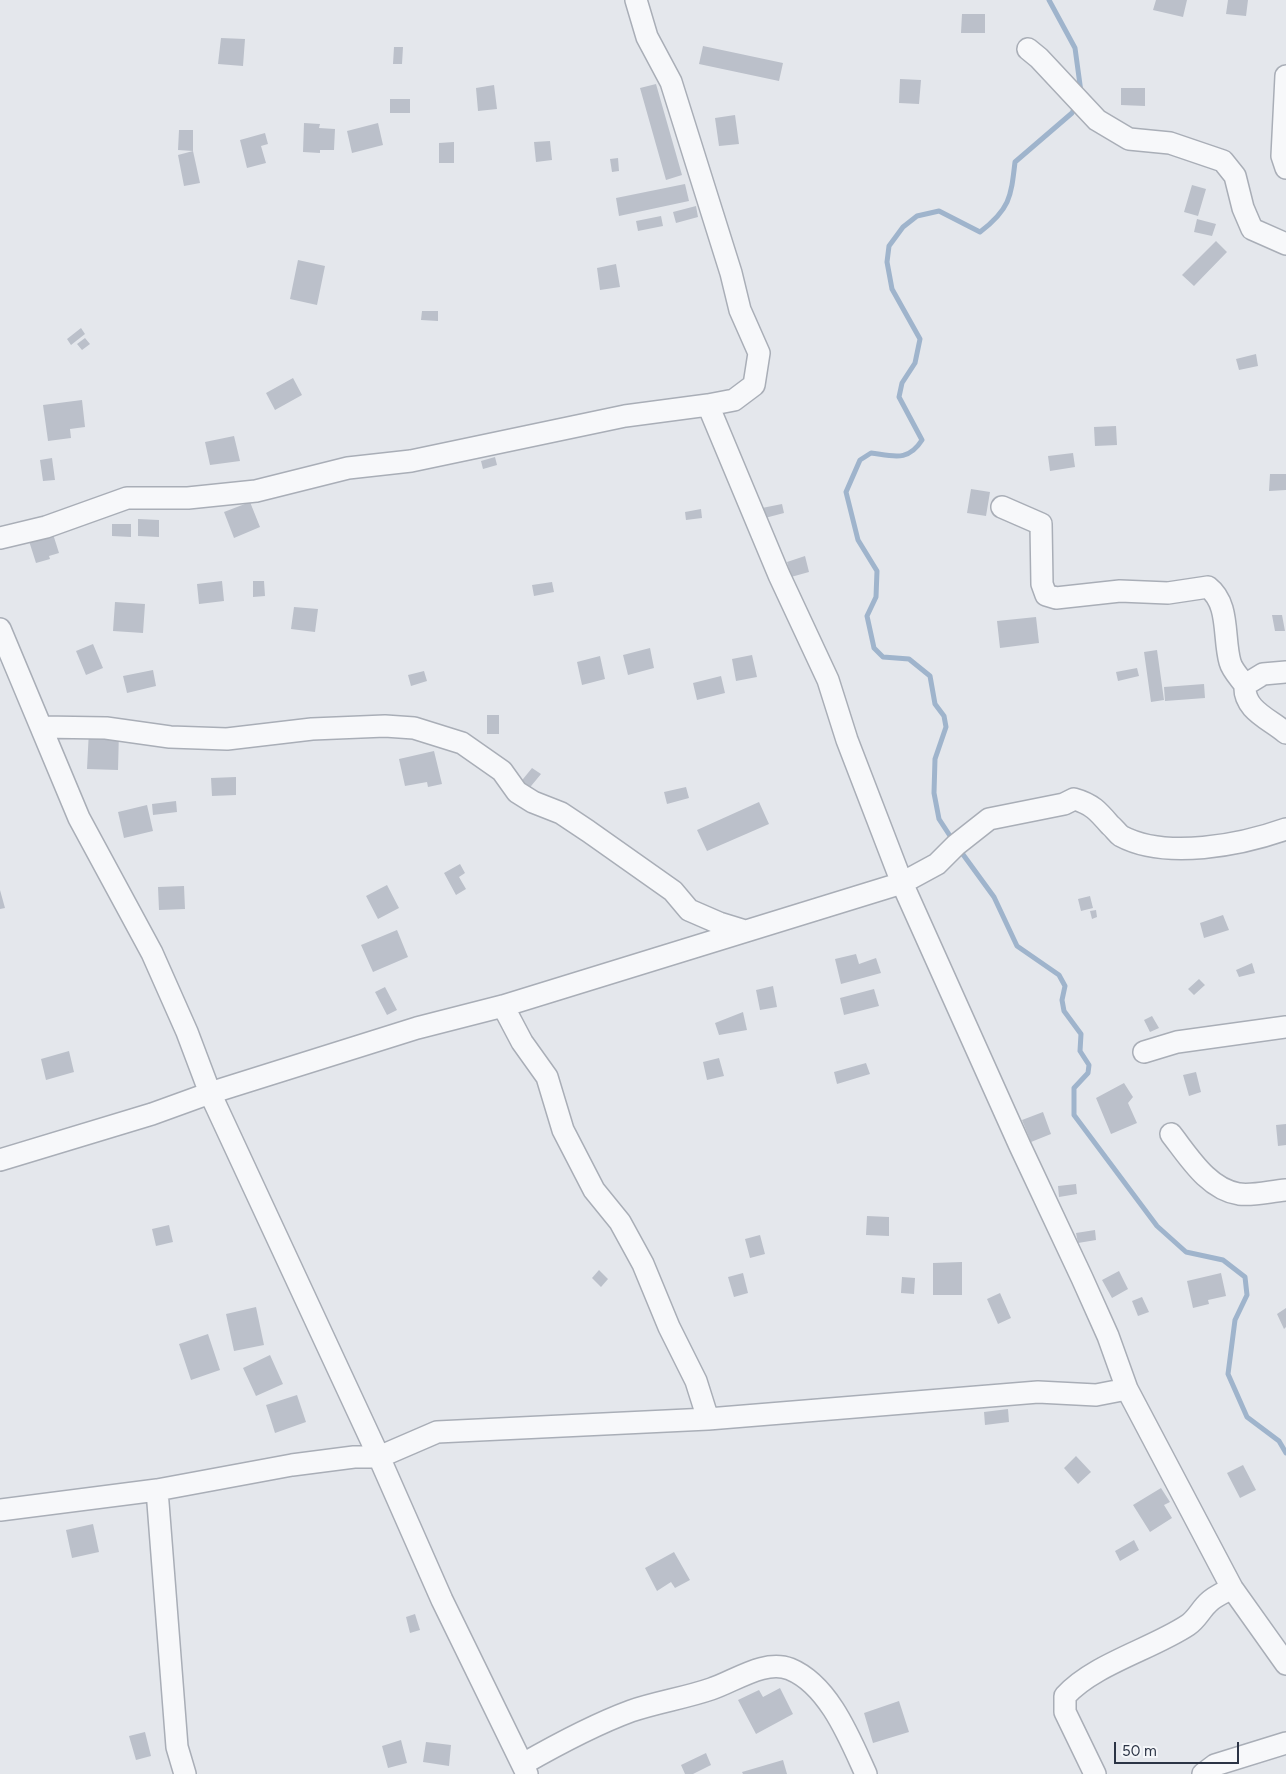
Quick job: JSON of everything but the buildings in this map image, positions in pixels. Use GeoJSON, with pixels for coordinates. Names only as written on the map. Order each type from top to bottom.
{"type":"FeatureCollection","features":[{"type":"Feature","properties":{"kind":"street"},"geometry":{"type":"LineString","coordinates":[[0,538],[46,527],[127,498],[188,498],[256,491],[348,468],[410,461],[625,416],[734,400],[754,385],[759,353],[740,310],[731,273],[671,82],[647,37],[636,0]]}},
{"type":"Feature","properties":{"kind":"street"},"geometry":{"type":"LineString","coordinates":[[1028,49],[1039,58],[1097,120],[1129,139],[1170,142],[1223,161],[1235,176],[1242,208],[1252,229],[1286,244]]}},
{"type":"Feature","properties":{"kind":"street"},"geometry":{"type":"LineString","coordinates":[[1286,76],[1282,156],[1286,168]]}},
{"type":"Feature","properties":{"kind":"street"},"geometry":{"type":"LineString","coordinates":[[708,405],[780,574],[828,680],[854,757],[902,883],[1108,1336],[1127,1389],[1232,1588],[1286,1664]]}},
{"type":"Feature","properties":{"kind":"street"},"geometry":{"type":"LineString","coordinates":[[1002,507],[1041,524],[1042,584],[1046,595],[1056,598],[1120,591],[1168,593],[1208,587],[1216,593],[1224,613],[1230,663],[1245,685],[1244,696],[1252,708],[1286,733]]}},
{"type":"Feature","properties":{"kind":"street"},"geometry":{"type":"LineString","coordinates":[[0,629],[79,818],[152,953],[187,1032],[210,1093],[380,1457],[442,1600],[525,1769],[567,1738],[631,1711],[711,1689],[770,1666],[790,1669],[818,1688],[844,1727],[866,1774]]}},
{"type":"Feature","properties":{"kind":"street"},"geometry":{"type":"LineString","coordinates":[[1245,685],[1263,674],[1286,672]]}},
{"type":"Feature","properties":{"kind":"street"},"geometry":{"type":"LineString","coordinates":[[41,727],[106,728],[170,737],[227,739],[312,729],[385,726],[414,728],[462,743],[502,771],[517,792],[533,802],[561,812],[673,891],[688,910],[745,932]]}},
{"type":"Feature","properties":{"kind":"street"},"geometry":{"type":"LineString","coordinates":[[0,1160],[152,1114],[210,1093],[418,1028],[503,1006],[902,883],[936,864],[988,819],[1064,804],[1074,799],[1088,803],[1120,835],[1148,845],[1211,848],[1258,839],[1286,829]]}},
{"type":"Feature","properties":{"kind":"street"},"geometry":{"type":"LineString","coordinates":[[503,1006],[522,1042],[547,1077],[563,1130],[594,1190],[620,1222],[643,1264],[669,1327],[696,1381],[708,1418]]}},
{"type":"Feature","properties":{"kind":"street"},"geometry":{"type":"LineString","coordinates":[[1144,1052],[1177,1042],[1286,1027]]}},
{"type":"Feature","properties":{"kind":"street"},"geometry":{"type":"LineString","coordinates":[[1171,1134],[1201,1172],[1222,1189],[1241,1194],[1286,1190]]}},
{"type":"Feature","properties":{"kind":"street"},"geometry":{"type":"LineString","coordinates":[[0,1510],[157,1490],[292,1465],[354,1457],[380,1457],[437,1432],[708,1418],[1038,1392],[1096,1395],[1127,1389]]}},
{"type":"Feature","properties":{"kind":"street"},"geometry":{"type":"LineString","coordinates":[[157,1490],[178,1746],[185,1774]]}},
{"type":"Feature","properties":{"kind":"street"},"geometry":{"type":"LineString","coordinates":[[1095,1774],[1065,1712],[1065,1696],[1073,1687],[1112,1664],[1154,1645],[1190,1623],[1209,1601],[1232,1588]]}},
{"type":"Feature","properties":{"kind":"street"},"geometry":{"type":"LineString","coordinates":[[1203,1774],[1215,1765],[1286,1743]]}},
{"type":"Feature","properties":{"kind":"waterway"},"geometry":{"type":"LineString","coordinates":[[1049,0],[1075,48],[1081,92]]}},
{"type":"Feature","properties":{"kind":"waterway"},"geometry":{"type":"LineString","coordinates":[[954,842],[939,819],[934,793],[935,759],[946,727],[944,716],[935,704],[930,676],[909,659],[883,657],[874,648],[867,616],[876,597],[877,571],[858,540],[846,492],[860,460],[871,453],[894,456],[906,455],[917,447],[922,440],[899,397],[902,383],[915,363],[920,339],[892,289],[887,262],[889,246],[903,227],[917,216],[939,211],[980,232],[998,216],[1007,202],[1015,162],[1072,113],[1076,105]]}},
{"type":"Feature","properties":{"kind":"waterway"},"geometry":{"type":"LineString","coordinates":[[959,849],[994,897],[1017,946],[1059,975],[1065,986],[1062,1000],[1064,1011],[1081,1034],[1080,1051],[1089,1065],[1088,1073],[1074,1088],[1074,1115],[1157,1226],[1186,1252],[1223,1260],[1245,1277],[1247,1295],[1235,1320],[1228,1374],[1247,1417],[1279,1441],[1286,1453]]}}]}
